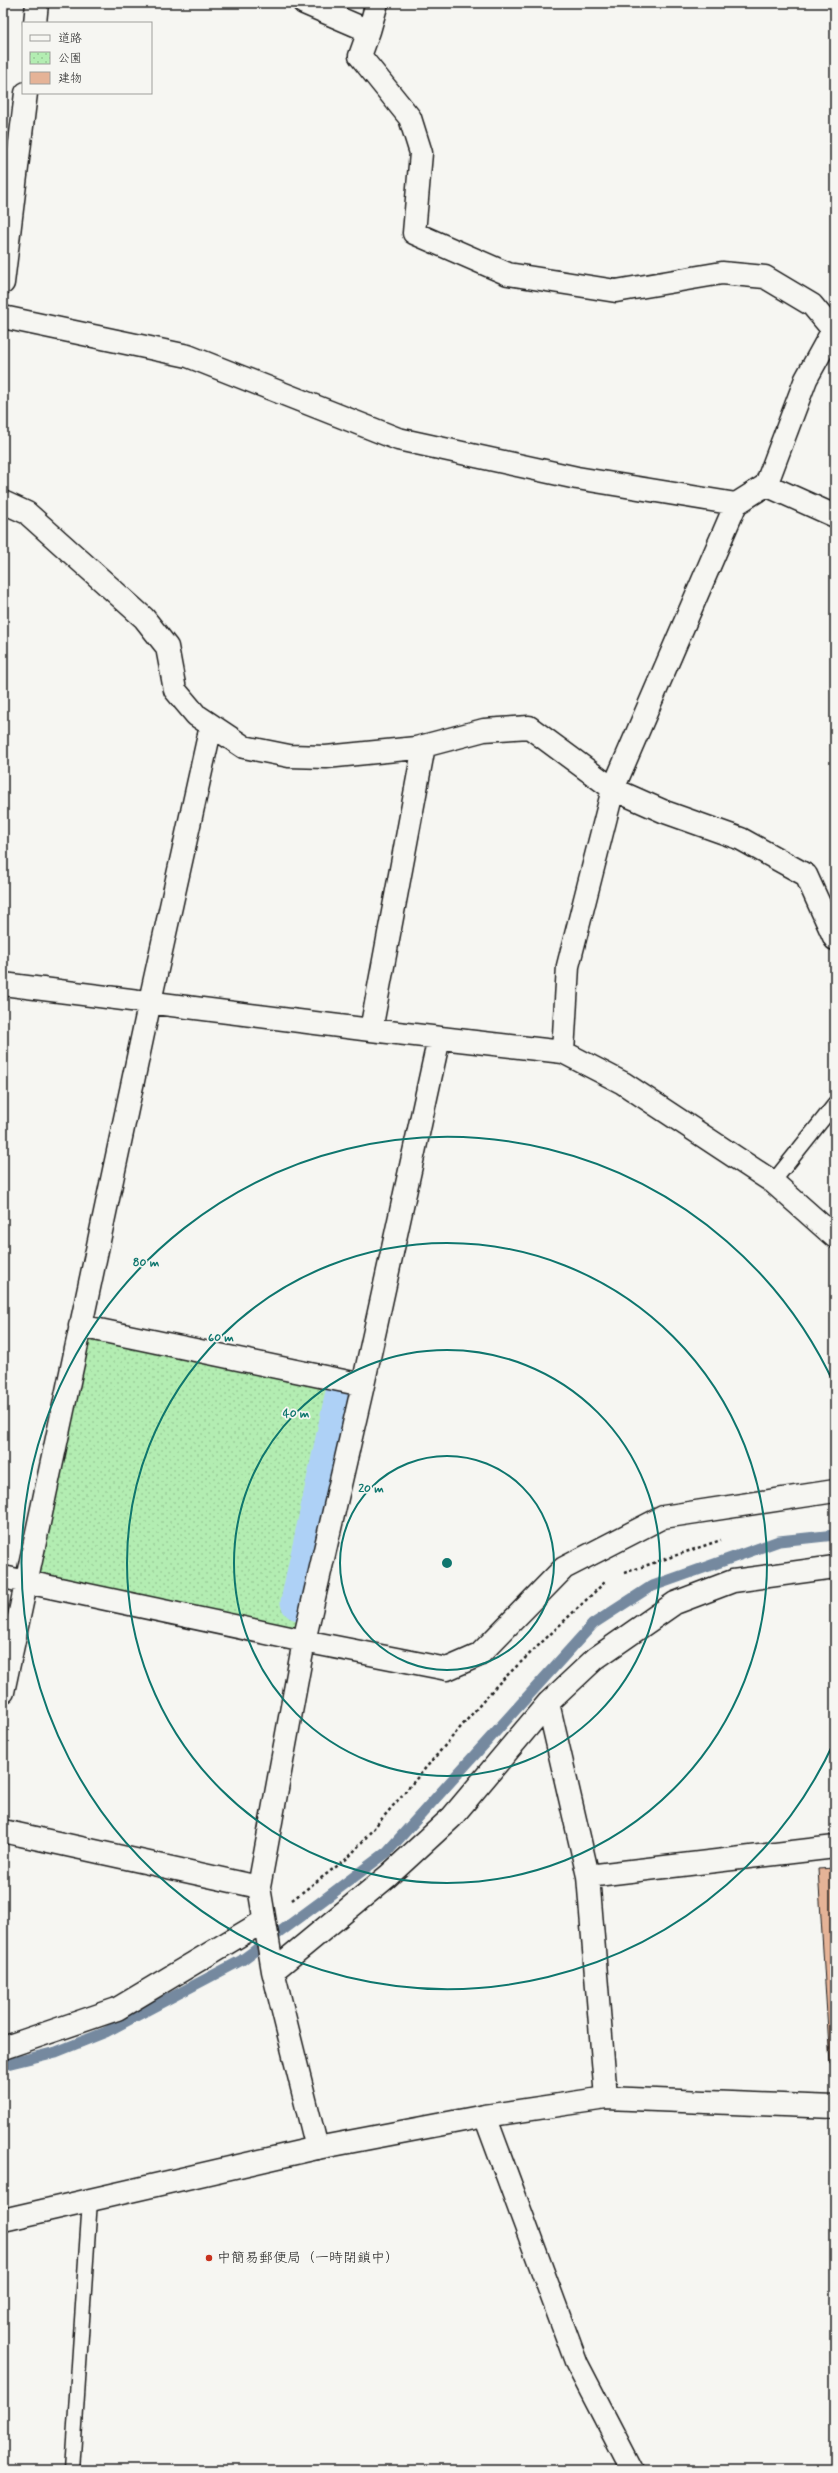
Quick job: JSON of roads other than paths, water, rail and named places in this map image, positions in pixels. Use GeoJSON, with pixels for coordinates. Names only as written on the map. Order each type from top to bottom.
{"type":"FeatureCollection","features":[{"type":"Feature","properties":{"kind":"street"},"geometry":{"type":"LineString","coordinates":[[35,22],[37,3]]}},
{"type":"Feature","properties":{"kind":"street"},"geometry":{"type":"LineString","coordinates":[[304,3],[369,31]]}},
{"type":"Feature","properties":{"kind":"street"},"geometry":{"type":"LineString","coordinates":[[377,3],[360,56],[410,118],[421,153],[414,233],[508,274],[616,291],[722,273],[765,277],[812,305],[833,330],[806,379],[766,485],[736,504],[613,788],[568,966],[563,1052]]}},
{"type":"Feature","properties":{"kind":"street"},"geometry":{"type":"LineString","coordinates":[[3,283],[26,94]]}},
{"type":"Feature","properties":{"kind":"street"},"geometry":{"type":"LineString","coordinates":[[3,317],[188,356],[398,438],[577,478],[736,504]]}},
{"type":"Feature","properties":{"kind":"street"},"geometry":{"type":"LineString","coordinates":[[766,485],[835,516]]}},
{"type":"Feature","properties":{"kind":"street"},"geometry":{"type":"LineString","coordinates":[[3,502],[27,513],[144,618],[167,647],[175,690],[196,715],[244,747],[288,756],[326,758],[424,746],[484,730],[529,727],[613,788],[665,812],[741,839],[806,875],[835,939]]}},
{"type":"Feature","properties":{"kind":"street"},"geometry":{"type":"LineString","coordinates":[[3,1692],[80,1326],[211,726]]}},
{"type":"Feature","properties":{"kind":"street"},"geometry":{"type":"LineString","coordinates":[[371,1030],[424,746]]}},
{"type":"Feature","properties":{"kind":"street"},"geometry":{"type":"LineString","coordinates":[[3,984],[150,1001],[371,1030],[563,1052],[623,1083],[773,1182],[835,1237]]}},
{"type":"Feature","properties":{"kind":"street"},"geometry":{"type":"LineString","coordinates":[[318,2148],[273,1971],[259,1887],[304,1641],[364,1385],[439,1038]]}},
{"type":"Feature","properties":{"kind":"street"},"geometry":{"type":"LineString","coordinates":[[80,1326],[364,1385]]}},
{"type":"Feature","properties":{"kind":"street"},"geometry":{"type":"LineString","coordinates":[[3,1577],[304,1641],[447,1669],[479,1656],[564,1568],[663,1517],[835,1491]]}},
{"type":"Feature","properties":{"kind":"street"},"geometry":{"type":"LineString","coordinates":[[273,1971],[388,1876],[452,1817],[548,1703],[596,1658],[675,1602],[733,1581],[835,1567]]}},
{"type":"Feature","properties":{"kind":"street"},"geometry":{"type":"LineString","coordinates":[[548,1703],[588,1876],[606,2098]]}},
{"type":"Feature","properties":{"kind":"street"},"geometry":{"type":"LineString","coordinates":[[3,1831],[259,1887]]}},
{"type":"Feature","properties":{"kind":"street"},"geometry":{"type":"LineString","coordinates":[[588,1876],[835,1847]]}},
{"type":"Feature","properties":{"kind":"street"},"geometry":{"type":"LineString","coordinates":[[3,2048],[117,2009],[264,1921]]}},
{"type":"Feature","properties":{"kind":"street"},"geometry":{"type":"LineString","coordinates":[[3,2220],[318,2148],[485,2116],[606,2098],[835,2107]]}},
{"type":"Feature","properties":{"kind":"street"},"geometry":{"type":"LineString","coordinates":[[485,2116],[577,2364],[632,2470]]}},
{"type":"Feature","properties":{"kind":"lane"},"geometry":{"type":"LineString","coordinates":[[773,1182],[835,1104]]}},
{"type":"Feature","properties":{"kind":"lane"},"geometry":{"type":"LineString","coordinates":[[72,2470],[90,2200]]}},
{"type":"Feature","properties":{"kind":"waterway"},"geometry":{"type":"LineString","coordinates":[[299,1602],[343,1397]]}},
{"type":"Feature","properties":{"kind":"waterway"},"geometry":{"type":"LineString","coordinates":[[3,2065],[56,2052],[106,2032],[242,1960],[322,1901],[387,1852],[593,1624],[650,1587],[779,1541],[835,1535]]}},
{"type":"Feature","properties":{"kind":"place","name":"中簡易郵便局（一時閉鎖中）"},"geometry":{"type":"Point","coordinates":[209,2258]}}]}
